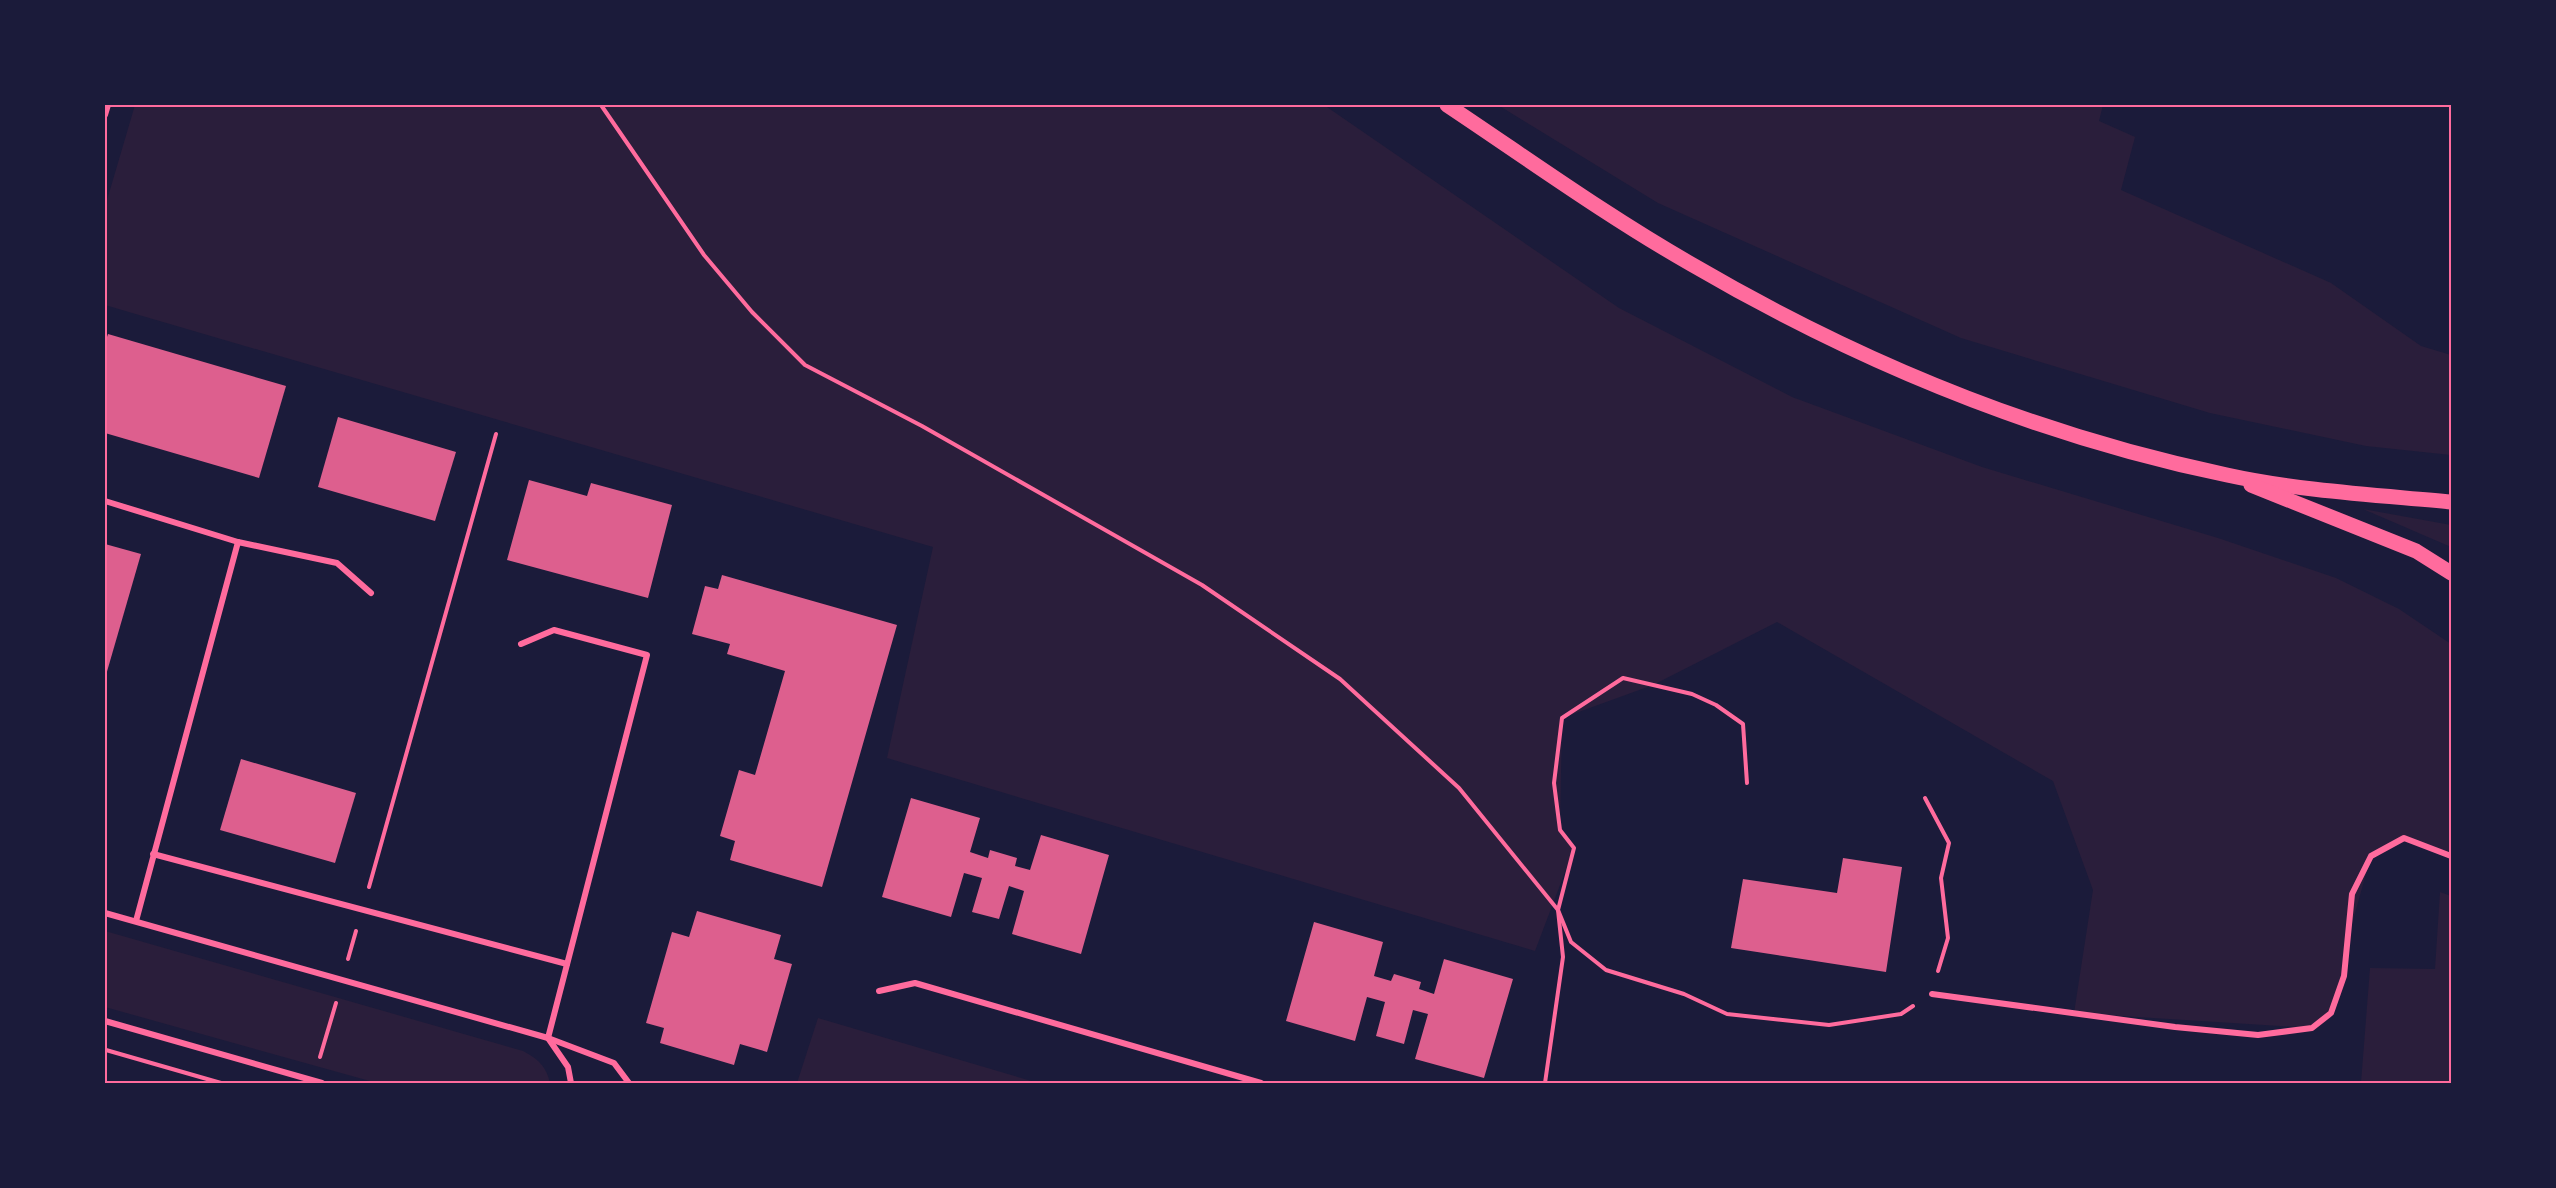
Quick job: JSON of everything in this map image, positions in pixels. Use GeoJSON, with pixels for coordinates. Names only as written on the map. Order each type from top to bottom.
{"type":"FeatureCollection","features":[{"type":"Feature","properties":{"kind":"main road"},"geometry":{"type":"LineString","coordinates":[[1447,105],[1601,208],[1691,264],[1786,316],[1884,363],[1980,403],[2125,451],[2229,476],[2333,491],[2451,502]]}},
{"type":"Feature","properties":{"kind":"main road"},"geometry":{"type":"LineString","coordinates":[[2229,476],[2416,551],[2451,573]]}},
{"type":"Feature","properties":{"kind":"street"},"geometry":{"type":"LineString","coordinates":[[105,115],[108,105]]}},
{"type":"Feature","properties":{"kind":"street"},"geometry":{"type":"LineString","coordinates":[[105,501],[238,542],[336,563],[370,593]]}},
{"type":"Feature","properties":{"kind":"street"},"geometry":{"type":"LineString","coordinates":[[136,921],[238,542]]}},
{"type":"Feature","properties":{"kind":"street"},"geometry":{"type":"LineString","coordinates":[[521,644],[554,630],[646,655],[548,1038],[568,1067],[572,1083]]}},
{"type":"Feature","properties":{"kind":"street"},"geometry":{"type":"LineString","coordinates":[[1932,994],[2175,1027],[2258,1035],[2312,1028],[2331,1014],[2344,976],[2352,894],[2371,856],[2404,838],[2451,856]]}},
{"type":"Feature","properties":{"kind":"street"},"geometry":{"type":"LineString","coordinates":[[153,854],[567,964]]}},
{"type":"Feature","properties":{"kind":"street"},"geometry":{"type":"LineString","coordinates":[[105,913],[548,1038],[614,1063],[629,1083]]}},
{"type":"Feature","properties":{"kind":"street"},"geometry":{"type":"LineString","coordinates":[[879,992],[915,983],[1261,1083]]}},
{"type":"Feature","properties":{"kind":"street"},"geometry":{"type":"LineString","coordinates":[[105,1022],[322,1083]]}},
{"type":"Feature","properties":{"kind":"path"},"geometry":{"type":"LineString","coordinates":[[601,105],[704,255],[752,312],[805,366],[922,426],[1202,585],[1340,679],[1459,788],[1558,910],[1571,942],[1606,970],[1684,994],[1727,1014],[1829,1025],[1901,1014],[1932,994],[1948,938],[1941,878],[1948,843],[1925,798]]}},
{"type":"Feature","properties":{"kind":"path"},"geometry":{"type":"LineString","coordinates":[[313,1081],[496,434]]}},
{"type":"Feature","properties":{"kind":"path"},"geometry":{"type":"LineString","coordinates":[[1545,1083],[1563,957],[1558,910],[1574,848],[1560,830],[1554,783],[1562,718],[1623,678],[1692,694],[1716,705],[1743,724],[1747,783]]}},
{"type":"Feature","properties":{"kind":"path"},"geometry":{"type":"LineString","coordinates":[[105,1049],[221,1083]]}},
{"type":"Feature","properties":{"kind":"shaded area"},"geometry":{"type":"Polygon","coordinates":[[[135,105],[1324,105],[1619,308],[1792,397],[1982,467],[2218,538],[2336,578],[2399,609],[2451,644],[2451,856],[2404,838],[2371,856],[2348,938],[2344,976],[2331,1013],[2312,1028],[2074,1013],[2093,890],[2053,781],[1777,622],[1653,685],[1562,718],[1560,830],[1574,848],[1535,951],[887,758],[933,547],[105,305],[105,207],[135,105]]]}},
{"type":"Feature","properties":{"kind":"shaded area"},"geometry":{"type":"Polygon","coordinates":[[[1498,105],[2103,105],[2099,121],[2135,137],[2121,190],[2331,283],[2421,346],[2451,355],[2451,455],[2366,446],[2210,413],[1961,338],[1658,203],[1498,105]]]}},
{"type":"Feature","properties":{"kind":"shaded area"},"geometry":{"type":"Polygon","coordinates":[[[2363,509],[2451,525],[2451,547],[2363,509]]]}},
{"type":"Feature","properties":{"kind":"shaded area"},"geometry":{"type":"Polygon","coordinates":[[[2440,892],[2451,896],[2451,1083],[2361,1083],[2370,968],[2435,969],[2440,892]]]}},
{"type":"Feature","properties":{"kind":"shaded area"},"geometry":{"type":"Polygon","coordinates":[[[105,931],[523,1051],[541,1064],[550,1083],[377,1083],[105,1007],[105,931]]]}},
{"type":"Feature","properties":{"kind":"shaded area"},"geometry":{"type":"Polygon","coordinates":[[[818,1018],[1038,1083],[797,1083],[818,1018]]]}},
{"type":"Feature","properties":{"kind":"building"},"geometry":{"type":"Polygon","coordinates":[[[108,334],[286,386],[259,478],[105,433],[105,343],[108,334]]]}},
{"type":"Feature","properties":{"kind":"building"},"geometry":{"type":"Polygon","coordinates":[[[338,417],[456,452],[435,521],[318,487],[338,417]]]}},
{"type":"Feature","properties":{"kind":"building"},"geometry":{"type":"Polygon","coordinates":[[[529,480],[587,496],[591,483],[672,505],[648,598],[507,560],[529,480]]]}},
{"type":"Feature","properties":{"kind":"building"},"geometry":{"type":"Polygon","coordinates":[[[105,544],[141,554],[106,675],[105,675],[105,544]]]}},
{"type":"Feature","properties":{"kind":"building"},"geometry":{"type":"Polygon","coordinates":[[[722,575],[897,625],[822,887],[730,860],[735,841],[720,836],[739,770],[755,775],[785,671],[727,654],[730,644],[692,634],[705,586],[718,589],[722,575]]]}},
{"type":"Feature","properties":{"kind":"building"},"geometry":{"type":"Polygon","coordinates":[[[241,759],[356,793],[335,863],[220,830],[241,759]]]}},
{"type":"Feature","properties":{"kind":"building"},"geometry":{"type":"Polygon","coordinates":[[[911,798],[980,818],[970,852],[988,858],[990,850],[1017,858],[1015,866],[1030,870],[1041,835],[1109,855],[1081,954],[1012,934],[1024,891],[1009,886],[999,919],[972,912],[982,878],[964,873],[951,917],[882,897],[911,798]]]}},
{"type":"Feature","properties":{"kind":"building"},"geometry":{"type":"Polygon","coordinates":[[[1843,858],[1902,867],[1886,972],[1731,948],[1743,879],[1837,893],[1843,858]]]}},
{"type":"Feature","properties":{"kind":"building"},"geometry":{"type":"Polygon","coordinates":[[[697,911],[781,935],[774,959],[792,964],[767,1052],[740,1044],[734,1065],[660,1043],[664,1028],[646,1023],[672,932],[689,937],[697,911]]]}},
{"type":"Feature","properties":{"kind":"building"},"geometry":{"type":"Polygon","coordinates":[[[1314,922],[1383,942],[1374,976],[1391,981],[1394,974],[1421,982],[1419,989],[1434,994],[1444,959],[1513,979],[1484,1078],[1415,1059],[1428,1014],[1413,1010],[1404,1044],[1376,1036],[1385,1002],[1367,997],[1355,1041],[1286,1021],[1314,922]]]}}]}
